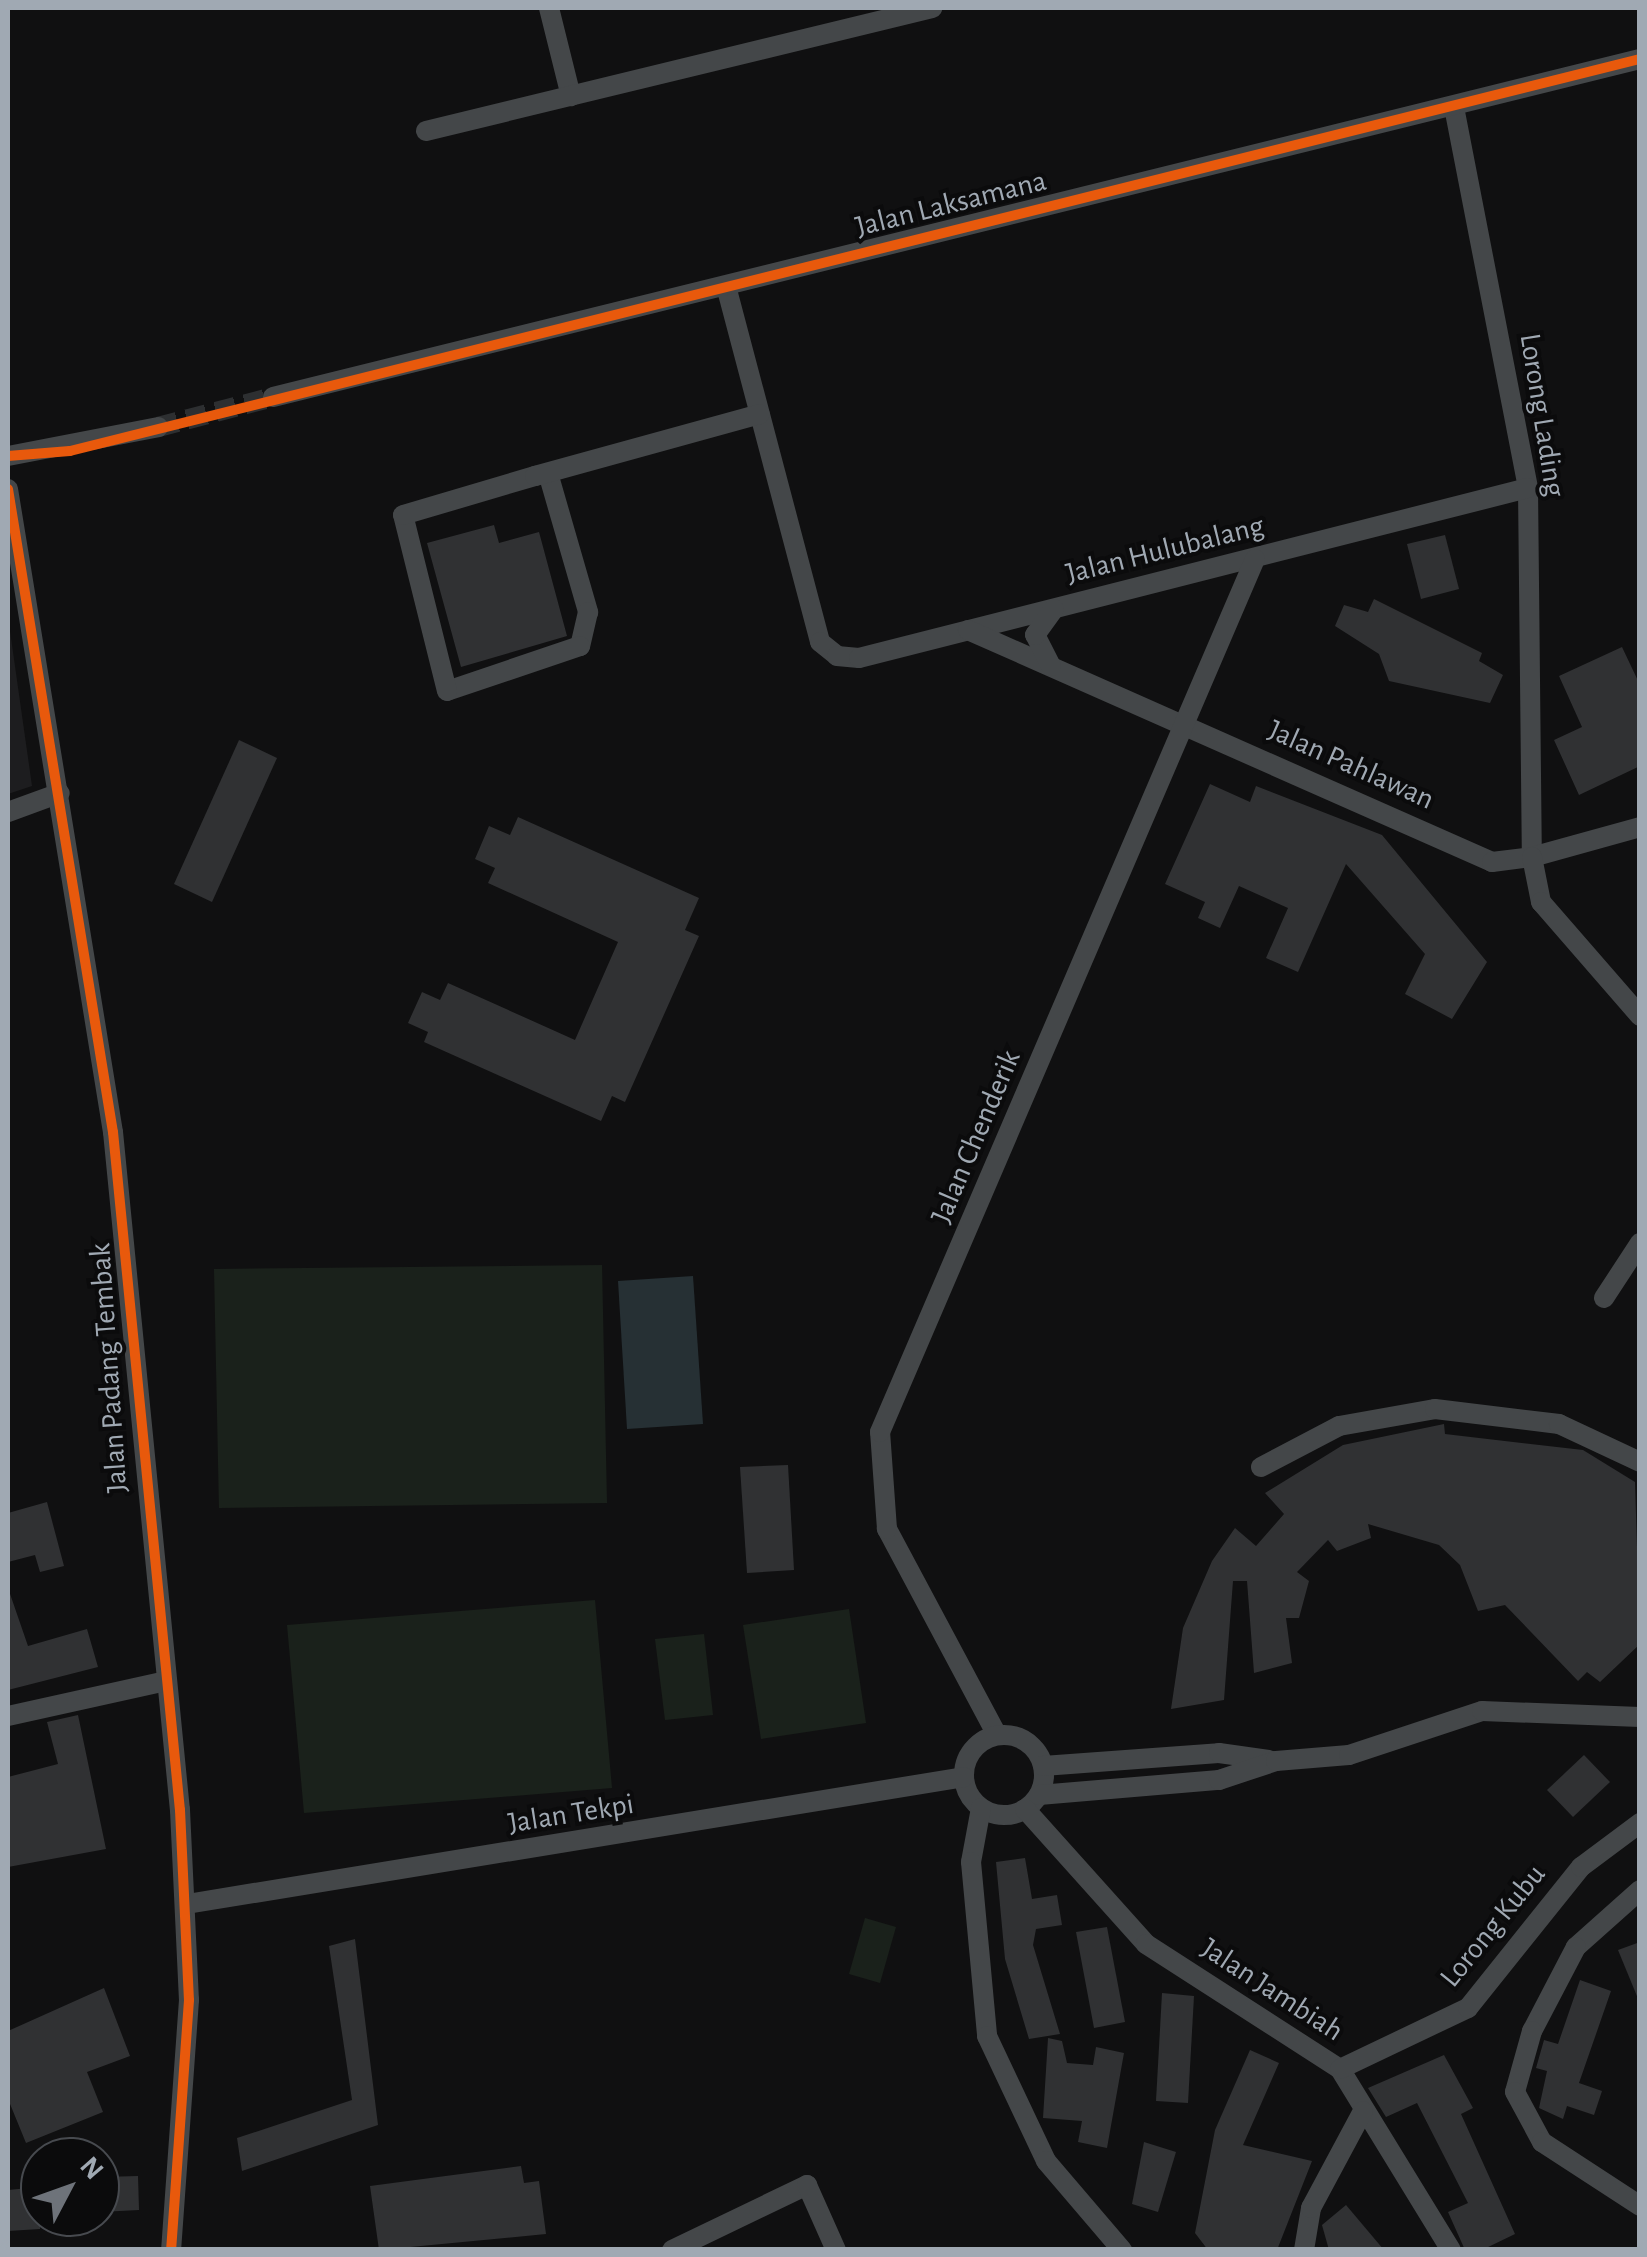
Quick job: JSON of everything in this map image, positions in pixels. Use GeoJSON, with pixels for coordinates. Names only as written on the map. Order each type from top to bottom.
{"type":"FeatureCollection","features":[{"type":"Feature","properties":{"kind":"street"},"geometry":{"type":"LineString","coordinates":[[550,8],[572,96]]}},
{"type":"Feature","properties":{"kind":"street"},"geometry":{"type":"LineString","coordinates":[[426,131],[932,8]]}},
{"type":"Feature","properties":{"kind":"street","name":"Jalan Laksamana"},"geometry":{"type":"LineString","coordinates":[[273,397],[1640,59]]}},
{"type":"Feature","properties":{"kind":"street","name":"Lorong Lading"},"geometry":{"type":"LineString","coordinates":[[1454,107],[1528,488],[1532,857]]}},
{"type":"Feature","properties":{"kind":"street"},"geometry":{"type":"LineString","coordinates":[[548,473],[588,612],[580,646],[447,692],[403,515],[548,473],[760,414],[726,286]]}},
{"type":"Feature","properties":{"kind":"street","name":"Jalan Hulubalang"},"geometry":{"type":"LineString","coordinates":[[760,414],[820,642],[859,658],[1528,488]]}},
{"type":"Feature","properties":{"kind":"street"},"geometry":{"type":"LineString","coordinates":[[8,456],[158,427]]}},
{"type":"Feature","properties":{"kind":"street","name":"Jalan Padang Tembak"},"geometry":{"type":"LineString","coordinates":[[8,489],[113,1132],[187,1904],[172,2250]]}},
{"type":"Feature","properties":{"kind":"street","name":"Jalan Chenderik"},"geometry":{"type":"LineString","coordinates":[[997,1735],[887,1528],[880,1432],[1180,721],[1255,559]]}},
{"type":"Feature","properties":{"kind":"street"},"geometry":{"type":"LineString","coordinates":[[1052,666],[1035,635],[1054,609]]}},
{"type":"Feature","properties":{"kind":"street","name":"Jalan Pahlawan"},"geometry":{"type":"LineString","coordinates":[[968,630],[1492,862],[1532,857],[1640,826]]}},
{"type":"Feature","properties":{"kind":"street"},"geometry":{"type":"LineString","coordinates":[[8,812],[60,793]]}},
{"type":"Feature","properties":{"kind":"street"},"geometry":{"type":"LineString","coordinates":[[1532,857],[1541,902],[1640,1016]]}},
{"type":"Feature","properties":{"kind":"street"},"geometry":{"type":"LineString","coordinates":[[1604,1298],[1640,1242]]}},
{"type":"Feature","properties":{"kind":"street"},"geometry":{"type":"LineString","coordinates":[[1262,1467],[1339,1426],[1435,1410],[1560,1424],[1640,1462]]}},
{"type":"Feature","properties":{"kind":"street"},"geometry":{"type":"LineString","coordinates":[[8,1716],[166,1681]]}},
{"type":"Feature","properties":{"kind":"street"},"geometry":{"type":"LineString","coordinates":[[980,1808],[1219,1780],[1276,1761],[1349,1754],[1482,1712],[1640,1717]]}},
{"type":"Feature","properties":{"kind":"street"},"geometry":{"type":"LineString","coordinates":[[1042,1766],[1021,1739],[997,1735],[969,1754],[964,1777],[980,1808],[971,1862],[987,2036],[1046,2161],[1122,2250]]}},
{"type":"Feature","properties":{"kind":"street"},"geometry":{"type":"LineString","coordinates":[[1042,1766],[1219,1753],[1276,1761]]}},
{"type":"Feature","properties":{"kind":"street"},"geometry":{"type":"LineString","coordinates":[[1032,1802],[1042,1766]]}},
{"type":"Feature","properties":{"kind":"street","name":"Jalan Tekpi"},"geometry":{"type":"LineString","coordinates":[[187,1904],[964,1777]]}},
{"type":"Feature","properties":{"kind":"street","name":"Jalan Jambiah"},"geometry":{"type":"LineString","coordinates":[[1032,1802],[1146,1944],[1340,2068],[1451,2250]]}},
{"type":"Feature","properties":{"kind":"street","name":"Lorong Kubu"},"geometry":{"type":"LineString","coordinates":[[1340,2068],[1468,2008],[1581,1867],[1640,1824]]}},
{"type":"Feature","properties":{"kind":"street"},"geometry":{"type":"LineString","coordinates":[[1640,1890],[1576,1947],[1532,2031],[1515,2092],[1542,2142],[1640,2206]]}},
{"type":"Feature","properties":{"kind":"street"},"geometry":{"type":"LineString","coordinates":[[1304,2250],[1311,2208],[1363,2111]]}},
{"type":"Feature","properties":{"kind":"street"},"geometry":{"type":"LineString","coordinates":[[672,2250],[808,2184],[836,2250]]}},
{"type":"Feature","properties":{"kind":"shaded area"},"geometry":{"type":"Polygon","coordinates":[[[8,617],[32,786],[8,794],[8,617]]]}},
{"type":"Feature","properties":{"kind":"shaded area"},"geometry":{"type":"Polygon","coordinates":[[[602,1265],[607,1503],[219,1508],[214,1269],[602,1265]]]}},
{"type":"Feature","properties":{"kind":"shaded area"},"geometry":{"type":"Polygon","coordinates":[[[693,1276],[703,1424],[627,1429],[618,1281],[693,1276]]]}},
{"type":"Feature","properties":{"kind":"shaded area"},"geometry":{"type":"Polygon","coordinates":[[[595,1600],[612,1788],[304,1813],[287,1625],[595,1600]]]}},
{"type":"Feature","properties":{"kind":"shaded area"},"geometry":{"type":"Polygon","coordinates":[[[849,1609],[866,1723],[761,1739],[743,1625],[849,1609]]]}},
{"type":"Feature","properties":{"kind":"shaded area"},"geometry":{"type":"Polygon","coordinates":[[[704,1634],[713,1715],[665,1720],[655,1639],[704,1634]]]}},
{"type":"Feature","properties":{"kind":"shaded area"},"geometry":{"type":"Polygon","coordinates":[[[865,1918],[896,1927],[880,1983],[849,1974],[865,1918]]]}},
{"type":"Feature","properties":{"kind":"building"},"geometry":{"type":"Polygon","coordinates":[[[494,525],[499,543],[539,532],[567,636],[461,667],[427,543],[494,525]]]}},
{"type":"Feature","properties":{"kind":"building"},"geometry":{"type":"Polygon","coordinates":[[[1445,535],[1459,589],[1421,599],[1407,544],[1445,535]]]}},
{"type":"Feature","properties":{"kind":"building"},"geometry":{"type":"Polygon","coordinates":[[[1374,599],[1482,653],[1479,661],[1503,675],[1490,703],[1389,681],[1379,654],[1335,626],[1344,605],[1368,612],[1374,599]]]}},
{"type":"Feature","properties":{"kind":"building"},"geometry":{"type":"Polygon","coordinates":[[[1622,647],[1640,685],[1640,766],[1579,795],[1554,740],[1582,727],[1559,676],[1622,647]]]}},
{"type":"Feature","properties":{"kind":"building"},"geometry":{"type":"Polygon","coordinates":[[[239,740],[277,758],[212,902],[174,884],[239,740]]]}},
{"type":"Feature","properties":{"kind":"building"},"geometry":{"type":"Polygon","coordinates":[[[1210,784],[1250,802],[1256,786],[1382,835],[1487,962],[1452,1019],[1405,994],[1425,954],[1346,864],[1298,972],[1266,958],[1288,908],[1239,886],[1220,928],[1198,918],[1205,902],[1165,884],[1210,784]]]}},
{"type":"Feature","properties":{"kind":"building"},"geometry":{"type":"Polygon","coordinates":[[[518,817],[699,898],[685,930],[699,936],[625,1102],[612,1096],[601,1121],[424,1042],[428,1032],[408,1023],[422,992],[440,1000],[448,983],[575,1040],[618,942],[488,883],[495,868],[475,859],[489,826],[510,835],[518,817]]]}},
{"type":"Feature","properties":{"kind":"building"},"geometry":{"type":"Polygon","coordinates":[[[1444,1424],[1445,1434],[1583,1450],[1635,1482],[1640,1644],[1600,1682],[1587,1672],[1578,1681],[1505,1605],[1478,1611],[1460,1565],[1439,1545],[1368,1524],[1371,1538],[1337,1551],[1328,1540],[1297,1572],[1309,1581],[1299,1618],[1286,1618],[1292,1663],[1254,1673],[1247,1581],[1233,1581],[1224,1700],[1171,1709],[1183,1628],[1212,1561],[1235,1528],[1256,1546],[1284,1514],[1265,1493],[1343,1445],[1444,1424]]]}},
{"type":"Feature","properties":{"kind":"building"},"geometry":{"type":"Polygon","coordinates":[[[788,1465],[794,1570],[747,1573],[740,1467],[788,1465]]]}},
{"type":"Feature","properties":{"kind":"building"},"geometry":{"type":"Polygon","coordinates":[[[47,1502],[64,1566],[40,1572],[35,1555],[8,1562],[8,1513],[47,1502]]]}},
{"type":"Feature","properties":{"kind":"building"},"geometry":{"type":"Polygon","coordinates":[[[8,1588],[28,1646],[87,1629],[98,1667],[8,1690],[8,1588]]]}},
{"type":"Feature","properties":{"kind":"building"},"geometry":{"type":"Polygon","coordinates":[[[78,1715],[106,1849],[8,1867],[8,1777],[58,1764],[47,1722],[78,1715]]]}},
{"type":"Feature","properties":{"kind":"building"},"geometry":{"type":"Polygon","coordinates":[[[1584,1755],[1610,1782],[1573,1817],[1547,1790],[1584,1755]]]}},
{"type":"Feature","properties":{"kind":"building"},"geometry":{"type":"Polygon","coordinates":[[[1025,1858],[1032,1899],[1057,1895],[1062,1925],[1036,1929],[1033,1945],[1060,2034],[1029,2039],[1005,1959],[996,1862],[1025,1858]]]}},
{"type":"Feature","properties":{"kind":"building"},"geometry":{"type":"Polygon","coordinates":[[[1107,1927],[1125,2022],[1094,2028],[1076,1932],[1107,1927]]]}},
{"type":"Feature","properties":{"kind":"building"},"geometry":{"type":"Polygon","coordinates":[[[355,1939],[378,2125],[242,2171],[237,2138],[352,2100],[329,1946],[355,1939]]]}},
{"type":"Feature","properties":{"kind":"building"},"geometry":{"type":"Polygon","coordinates":[[[1640,1942],[1640,2001],[1639,2001],[1618,1950],[1640,1942]]]}},
{"type":"Feature","properties":{"kind":"building"},"geometry":{"type":"Polygon","coordinates":[[[1580,1980],[1611,1991],[1579,2083],[1602,2091],[1594,2115],[1567,2106],[1563,2119],[1539,2108],[1547,2071],[1536,2068],[1544,2040],[1558,2044],[1580,1980]]]}},
{"type":"Feature","properties":{"kind":"building"},"geometry":{"type":"Polygon","coordinates":[[[104,1988],[130,2056],[87,2072],[103,2112],[41,2137],[24,2137],[8,2099],[8,2031],[104,1988]]]}},
{"type":"Feature","properties":{"kind":"building"},"geometry":{"type":"Polygon","coordinates":[[[1162,1993],[1194,1996],[1188,2103],[1156,2101],[1162,1993]]]}},
{"type":"Feature","properties":{"kind":"building"},"geometry":{"type":"Polygon","coordinates":[[[1048,2038],[1062,2041],[1067,2063],[1093,2065],[1096,2047],[1124,2053],[1107,2148],[1078,2142],[1082,2121],[1043,2118],[1048,2038]]]}},
{"type":"Feature","properties":{"kind":"building"},"geometry":{"type":"Polygon","coordinates":[[[1250,2050],[1279,2063],[1243,2145],[1312,2161],[1277,2250],[1208,2250],[1195,2233],[1215,2130],[1250,2050]]]}},
{"type":"Feature","properties":{"kind":"building"},"geometry":{"type":"Polygon","coordinates":[[[1444,2055],[1473,2108],[1461,2114],[1515,2234],[1482,2250],[1465,2250],[1448,2212],[1468,2203],[1417,2103],[1386,2117],[1368,2088],[1444,2055]]]}},
{"type":"Feature","properties":{"kind":"building"},"geometry":{"type":"Polygon","coordinates":[[[1144,2142],[1176,2152],[1158,2212],[1132,2204],[1144,2142]]]}},
{"type":"Feature","properties":{"kind":"building"},"geometry":{"type":"Polygon","coordinates":[[[521,2166],[524,2183],[539,2181],[546,2234],[379,2250],[370,2186],[521,2166]]]}},
{"type":"Feature","properties":{"kind":"building"},"geometry":{"type":"Polygon","coordinates":[[[138,2176],[139,2210],[120,2211],[120,2177],[138,2176]]]}},
{"type":"Feature","properties":{"kind":"building"},"geometry":{"type":"Polygon","coordinates":[[[20,2189],[20,2230],[8,2231],[8,2190],[20,2189]]]}},
{"type":"Feature","properties":{"kind":"building"},"geometry":{"type":"Polygon","coordinates":[[[1346,2205],[1384,2250],[1329,2250],[1322,2225],[1346,2205]]]}},
{"type":"Feature","properties":{"kind":"tunnel"},"geometry":{"type":"LineString","coordinates":[[158,427],[273,397]]}},
{"type":"Feature","properties":{"kind":"cycle path"},"geometry":{"type":"LineString","coordinates":[[8,456],[70,451],[1640,59]]}},
{"type":"Feature","properties":{"kind":"cycle path"},"geometry":{"type":"LineString","coordinates":[[8,489],[113,1132],[180,1810],[189,2000],[171,2250]]}}]}
